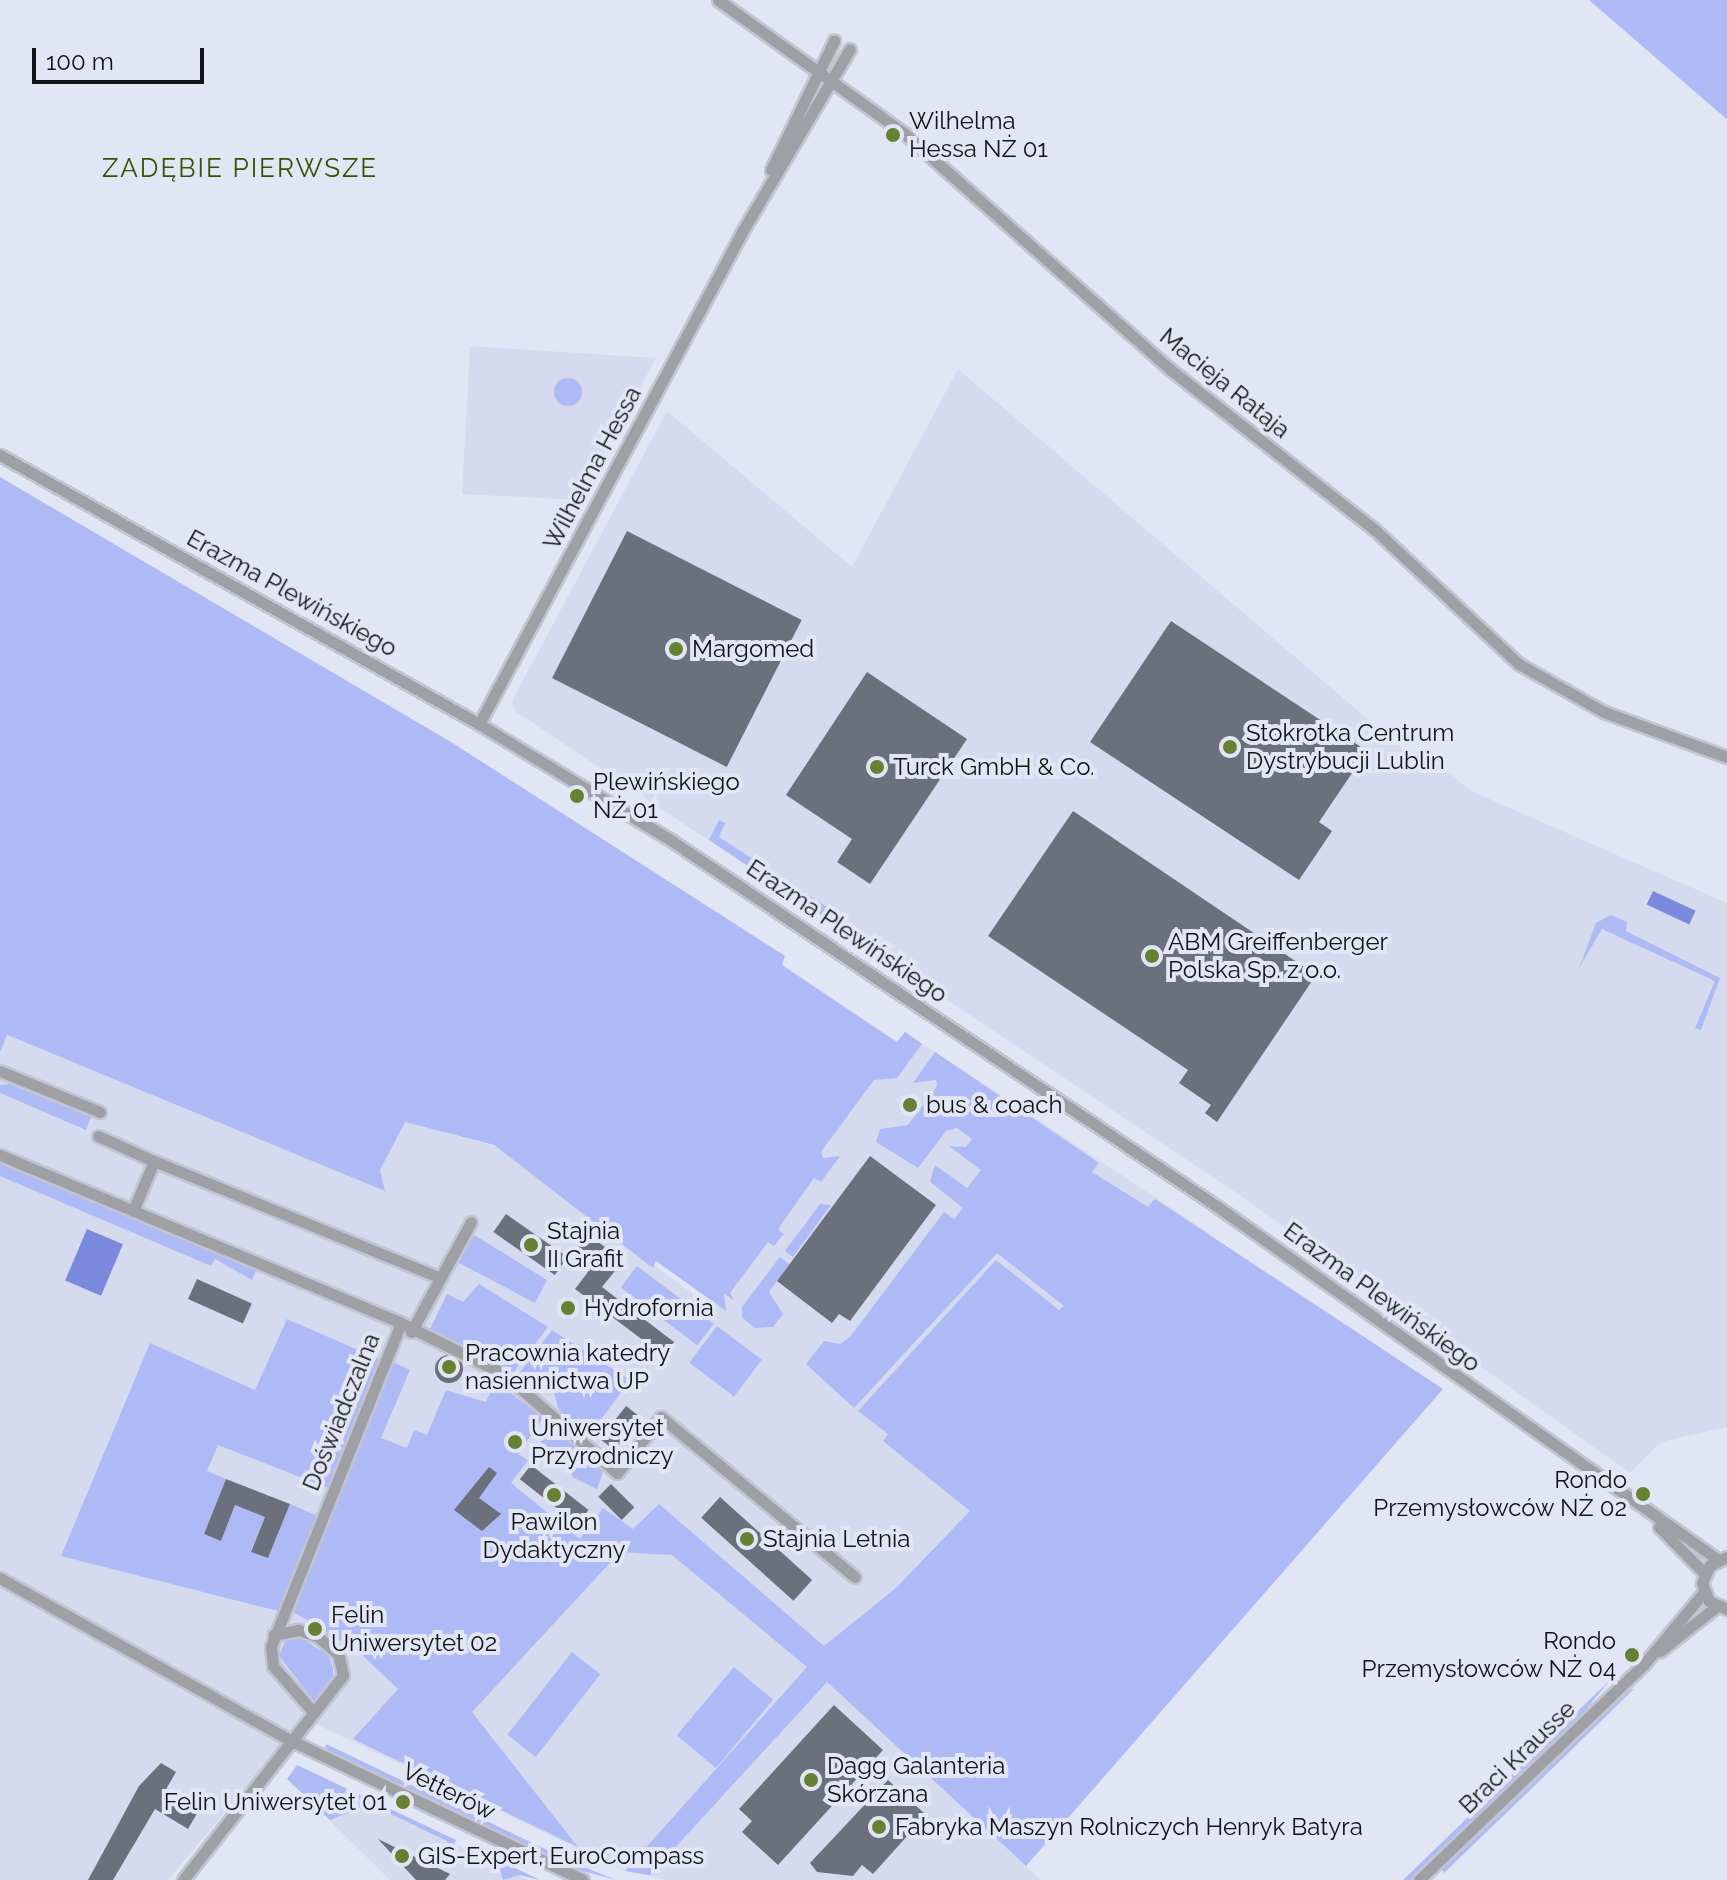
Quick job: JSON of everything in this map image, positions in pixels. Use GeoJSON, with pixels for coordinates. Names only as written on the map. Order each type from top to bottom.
{"type":"FeatureCollection","features":[{"type":"Feature","properties":{"kind":"street","name":"Macieja Rataja"},"geometry":{"type":"LineString","coordinates":[[718,0],[905,134],[1171,370],[1374,529],[1519,664],[1604,712],[1727,757]]}},
{"type":"Feature","properties":{"kind":"street","name":"Wilhelma Hessa"},"geometry":{"type":"LineString","coordinates":[[742,232],[816,69],[834,41]]}},
{"type":"Feature","properties":{"kind":"street","name":"Wilhelma Hessa"},"geometry":{"type":"LineString","coordinates":[[479,724],[742,232],[850,49]]}},
{"type":"Feature","properties":{"kind":"street","name":"Erazma Plewińskiego"},"geometry":{"type":"LineString","coordinates":[[0,455],[479,724],[672,841],[1138,1153],[1633,1501],[1722,1558]]}},
{"type":"Feature","properties":{"kind":"street"},"geometry":{"type":"LineString","coordinates":[[0,1071],[100,1112]]}},
{"type":"Feature","properties":{"kind":"street"},"geometry":{"type":"LineString","coordinates":[[98,1136],[440,1278]]}},
{"type":"Feature","properties":{"kind":"street","name":"Doświadczalna"},"geometry":{"type":"LineString","coordinates":[[0,1155],[401,1323],[274,1635],[273,1666],[314,1713]]}},
{"type":"Feature","properties":{"kind":"street"},"geometry":{"type":"LineString","coordinates":[[133,1211],[154,1161]]}},
{"type":"Feature","properties":{"kind":"street"},"geometry":{"type":"LineString","coordinates":[[411,1332],[471,1222]]}},
{"type":"Feature","properties":{"kind":"street"},"geometry":{"type":"LineString","coordinates":[[401,1323],[411,1332],[504,1374],[617,1473],[661,1417],[855,1577]]}},
{"type":"Feature","properties":{"kind":"street","name":"Erazma Plewińskiego"},"geometry":{"type":"LineString","coordinates":[[1633,1501],[1704,1573]]}},
{"type":"Feature","properties":{"kind":"street"},"geometry":{"type":"LineString","coordinates":[[1722,1558],[1704,1573],[1704,1592],[1722,1608]]}},
{"type":"Feature","properties":{"kind":"street","name":"Vetterów"},"geometry":{"type":"LineString","coordinates":[[0,1578],[294,1742],[583,1880]]}},
{"type":"Feature","properties":{"kind":"street","name":"Braci Krausse"},"geometry":{"type":"LineString","coordinates":[[1419,1880],[1644,1664],[1704,1592]]}},
{"type":"Feature","properties":{"kind":"street","name":"Braci Krausse"},"geometry":{"type":"LineString","coordinates":[[1644,1664],[1722,1608]]}},
{"type":"Feature","properties":{"kind":"street"},"geometry":{"type":"LineString","coordinates":[[183,1880],[294,1742],[343,1675],[338,1654],[317,1636],[298,1630],[274,1635]]}},
{"type":"Feature","properties":{"kind":"shaded area"},"geometry":{"type":"Polygon","coordinates":[[[1589,0],[1727,0],[1727,119],[1723,116],[1589,0]]]}},
{"type":"Feature","properties":{"kind":"shaded area"},"geometry":{"type":"Polygon","coordinates":[[[470,346],[656,358],[579,500],[462,494],[470,346]]]}},
{"type":"Feature","properties":{"kind":"shaded area"},"geometry":{"type":"Polygon","coordinates":[[[958,369],[1425,768],[1433,759],[1471,791],[1727,903],[1727,1427],[1661,1442],[1630,1473],[1238,1194],[515,711],[512,701],[667,411],[852,567],[958,369]]]}},
{"type":"Feature","properties":{"kind":"shaded area"},"geometry":{"type":"Polygon","coordinates":[[[568,378],[578,382],[582,392],[578,402],[568,406],[558,402],[554,392],[558,382],[568,378]]]}},
{"type":"Feature","properties":{"kind":"shaded area"},"geometry":{"type":"Polygon","coordinates":[[[0,477],[451,742],[785,956],[782,965],[897,1042],[905,1032],[922,1044],[897,1078],[874,1080],[821,1152],[823,1158],[840,1156],[821,1182],[814,1178],[778,1229],[784,1234],[774,1246],[768,1242],[730,1293],[734,1300],[724,1294],[726,1311],[656,1261],[653,1268],[494,1145],[405,1122],[380,1170],[385,1191],[7,1035],[0,1052],[0,477]]]}},
{"type":"Feature","properties":{"kind":"shaded area"},"geometry":{"type":"Polygon","coordinates":[[[719,820],[725,823],[719,837],[827,907],[821,915],[709,840],[719,820]]]}},
{"type":"Feature","properties":{"kind":"shaded area"},"geometry":{"type":"Polygon","coordinates":[[[1653,891],[1696,911],[1689,924],[1647,905],[1653,891]]]}},
{"type":"Feature","properties":{"kind":"shaded area"},"geometry":{"type":"Polygon","coordinates":[[[1611,915],[1627,922],[1626,931],[1720,978],[1701,1030],[1695,1028],[1715,981],[1602,929],[1579,968],[1596,923],[1611,915]]]}},
{"type":"Feature","properties":{"kind":"shaded area","name":"Uniwersytet Przyrodniczy"},"geometry":{"type":"Polygon","coordinates":[[[905,1032],[1211,1234],[827,1682],[1041,1880],[668,1880],[625,1871],[303,1718],[168,1880],[0,1880],[0,1052],[6,1035],[384,1190],[380,1170],[405,1122],[494,1146],[708,1305],[905,1032]]]}},
{"type":"Feature","properties":{"kind":"shaded area"},"geometry":{"type":"Polygon","coordinates":[[[935,1052],[1099,1163],[1092,1172],[1148,1207],[1155,1199],[1443,1389],[1026,1866],[827,1682],[650,1875],[625,1871],[807,1667],[672,1555],[620,1552],[472,1712],[578,1847],[353,1739],[398,1689],[358,1651],[290,1610],[391,1361],[410,1370],[381,1438],[407,1448],[414,1430],[427,1435],[446,1390],[486,1402],[495,1381],[543,1418],[518,1454],[528,1460],[511,1483],[580,1539],[603,1508],[633,1529],[659,1504],[824,1646],[896,1588],[970,1511],[883,1441],[888,1434],[858,1411],[996,1260],[1059,1310],[1064,1306],[997,1253],[854,1408],[806,1364],[824,1341],[840,1344],[850,1337],[944,1212],[954,1219],[963,1208],[930,1182],[935,1165],[967,1188],[981,1170],[949,1146],[966,1147],[972,1139],[957,1128],[946,1131],[918,1168],[876,1142],[880,1129],[908,1125],[937,1086],[936,1080],[913,1083],[935,1052]]]}},
{"type":"Feature","properties":{"kind":"shaded area"},"geometry":{"type":"Polygon","coordinates":[[[9,1084],[91,1117],[86,1130],[0,1093],[0,1085],[9,1084]]]}},
{"type":"Feature","properties":{"kind":"shaded area"},"geometry":{"type":"Polygon","coordinates":[[[0,1159],[257,1267],[252,1280],[215,1259],[211,1266],[0,1176],[0,1159]]]}},
{"type":"Feature","properties":{"kind":"shaded area"},"geometry":{"type":"Polygon","coordinates":[[[820,1204],[831,1205],[793,1257],[785,1251],[820,1204]]]}},
{"type":"Feature","properties":{"kind":"shaded area"},"geometry":{"type":"Polygon","coordinates":[[[87,1229],[123,1244],[101,1296],[65,1281],[87,1229]]]}},
{"type":"Feature","properties":{"kind":"shaded area"},"geometry":{"type":"Polygon","coordinates":[[[471,1233],[547,1280],[535,1303],[459,1263],[457,1255],[471,1233]]]}},
{"type":"Feature","properties":{"kind":"shaded area"},"geometry":{"type":"Polygon","coordinates":[[[780,1257],[789,1264],[769,1292],[783,1314],[773,1327],[754,1328],[742,1317],[742,1307],[780,1257]]]}},
{"type":"Feature","properties":{"kind":"shaded area"},"geometry":{"type":"Polygon","coordinates":[[[637,1266],[714,1324],[697,1345],[621,1288],[637,1266]]]}},
{"type":"Feature","properties":{"kind":"shaded area"},"geometry":{"type":"Polygon","coordinates":[[[479,1284],[548,1327],[514,1372],[429,1331],[447,1294],[463,1302],[479,1284]]]}},
{"type":"Feature","properties":{"kind":"shaded area"},"geometry":{"type":"Polygon","coordinates":[[[287,1319],[381,1360],[328,1488],[218,1445],[207,1471],[226,1479],[204,1534],[221,1540],[235,1505],[265,1517],[251,1551],[268,1558],[290,1504],[318,1516],[278,1611],[61,1556],[150,1343],[255,1390],[287,1319]]]}},
{"type":"Feature","properties":{"kind":"shaded area"},"geometry":{"type":"Polygon","coordinates":[[[717,1326],[762,1360],[734,1396],[689,1363],[717,1326]]]}},
{"type":"Feature","properties":{"kind":"shaded area"},"geometry":{"type":"Polygon","coordinates":[[[552,1330],[630,1380],[594,1429],[579,1427],[559,1410],[551,1384],[529,1384],[518,1375],[552,1330]]]}},
{"type":"Feature","properties":{"kind":"shaded area"},"geometry":{"type":"Polygon","coordinates":[[[555,1425],[604,1469],[597,1489],[572,1477],[572,1468],[540,1443],[555,1425]]]}},
{"type":"Feature","properties":{"kind":"shaded area"},"geometry":{"type":"Polygon","coordinates":[[[301,1638],[329,1656],[333,1669],[333,1679],[314,1701],[279,1656],[285,1641],[301,1638]]]}},
{"type":"Feature","properties":{"kind":"shaded area"},"geometry":{"type":"Polygon","coordinates":[[[572,1652],[600,1674],[536,1757],[507,1735],[572,1652]]]}},
{"type":"Feature","properties":{"kind":"shaded area"},"geometry":{"type":"Polygon","coordinates":[[[734,1667],[773,1700],[716,1768],[677,1735],[734,1667]]]}},
{"type":"Feature","properties":{"kind":"shaded area"},"geometry":{"type":"Polygon","coordinates":[[[1610,1680],[1580,1717],[1411,1880],[1403,1880],[1610,1680]]]}},
{"type":"Feature","properties":{"kind":"shaded area"},"geometry":{"type":"Polygon","coordinates":[[[1634,1689],[1444,1873],[1441,1869],[1625,1691],[1634,1689]]]}},
{"type":"Feature","properties":{"kind":"shaded area"},"geometry":{"type":"Polygon","coordinates":[[[326,1744],[616,1880],[572,1868],[325,1750],[326,1744]]]}},
{"type":"Feature","properties":{"kind":"shaded area"},"geometry":{"type":"Polygon","coordinates":[[[297,1765],[456,1840],[451,1852],[447,1841],[370,1804],[330,1820],[287,1779],[297,1765]]]}},
{"type":"Feature","properties":{"kind":"shaded area","name":"GIS-Expert, EuroCompass"},"geometry":{"type":"Polygon","coordinates":[[[367,1801],[529,1880],[390,1880],[322,1813],[367,1801]]]}},
{"type":"Feature","properties":{"kind":"shaded area"},"geometry":{"type":"Polygon","coordinates":[[[471,1847],[540,1880],[519,1875],[503,1880],[499,1866],[479,1857],[471,1862],[471,1847]]]}},
{"type":"Feature","properties":{"kind":"building","name":"Margomed"},"geometry":{"type":"Polygon","coordinates":[[[627,531],[802,620],[727,767],[552,678],[627,531]]]}},
{"type":"Feature","properties":{"kind":"building","name":"Stokrotka Centrum Dystrybucji Lublin"},"geometry":{"type":"Polygon","coordinates":[[[1171,621],[1367,751],[1319,822],[1332,831],[1299,880],[1090,742],[1171,621]]]}},
{"type":"Feature","properties":{"kind":"building","name":"Turck GmbH & Co."},"geometry":{"type":"Polygon","coordinates":[[[867,672],[967,739],[870,884],[837,862],[852,839],[786,795],[867,672]]]}},
{"type":"Feature","properties":{"kind":"building","name":"ABM Greiffenberger Polska Sp. z o.o."},"geometry":{"type":"Polygon","coordinates":[[[1073,811],[1316,975],[1217,1122],[1205,1113],[1211,1105],[1179,1083],[1188,1070],[988,936],[1073,811]]]}},
{"type":"Feature","properties":{"kind":"building"},"geometry":{"type":"Polygon","coordinates":[[[870,1156],[936,1205],[850,1321],[839,1314],[832,1323],[777,1281],[870,1156]]]}},
{"type":"Feature","properties":{"kind":"building","name":"Stajnia II Grafit"},"geometry":{"type":"Polygon","coordinates":[[[506,1214],[567,1257],[555,1275],[493,1232],[506,1214]]]}},
{"type":"Feature","properties":{"kind":"building"},"geometry":{"type":"Polygon","coordinates":[[[588,1234],[623,1261],[602,1287],[674,1342],[664,1356],[575,1289],[591,1268],[573,1254],[588,1234]]]}},
{"type":"Feature","properties":{"kind":"building"},"geometry":{"type":"Polygon","coordinates":[[[197,1279],[252,1303],[243,1324],[188,1299],[197,1279]]]}},
{"type":"Feature","properties":{"kind":"building","name":"Pracownia katedry nasiennictwa UP"},"geometry":{"type":"Polygon","coordinates":[[[449,1355],[459,1359],[463,1369],[459,1379],[449,1383],[439,1379],[435,1369],[439,1359],[449,1355]]]}},
{"type":"Feature","properties":{"kind":"building"},"geometry":{"type":"Polygon","coordinates":[[[626,1406],[640,1417],[614,1450],[600,1439],[626,1406]]]}},
{"type":"Feature","properties":{"kind":"building","name":"Pawilon Dydaktyczny"},"geometry":{"type":"Polygon","coordinates":[[[531,1465],[589,1510],[577,1524],[520,1479],[531,1465]]]}},
{"type":"Feature","properties":{"kind":"building"},"geometry":{"type":"Polygon","coordinates":[[[489,1467],[497,1473],[479,1498],[501,1514],[482,1531],[454,1510],[489,1467]]]}},
{"type":"Feature","properties":{"kind":"building"},"geometry":{"type":"Polygon","coordinates":[[[226,1479],[290,1504],[268,1558],[251,1552],[265,1517],[235,1505],[221,1541],[204,1534],[226,1479]]]}},
{"type":"Feature","properties":{"kind":"building"},"geometry":{"type":"Polygon","coordinates":[[[611,1484],[634,1507],[622,1520],[598,1497],[611,1484]]]}},
{"type":"Feature","properties":{"kind":"building","name":"Stajnia Letnia"},"geometry":{"type":"Polygon","coordinates":[[[720,1497],[812,1580],[793,1601],[701,1518],[720,1497]]]}},
{"type":"Feature","properties":{"kind":"building","name":"Dagg Galanteria Skórzana"},"geometry":{"type":"Polygon","coordinates":[[[834,1705],[883,1750],[778,1865],[742,1832],[752,1821],[739,1809],[834,1705]]]}},
{"type":"Feature","properties":{"kind":"building"},"geometry":{"type":"Polygon","coordinates":[[[161,1763],[176,1772],[165,1791],[199,1810],[188,1829],[155,1809],[113,1880],[88,1880],[139,1786],[161,1763]]]}},
{"type":"Feature","properties":{"kind":"building","name":"Fabryka Maszyn Rolniczych Henryk Batyra"},"geometry":{"type":"Polygon","coordinates":[[[888,1780],[926,1815],[873,1874],[862,1865],[853,1876],[817,1872],[810,1863],[888,1780]]]}},
{"type":"Feature","properties":{"kind":"building","name":"GIS-Expert, EuroCompass"},"geometry":{"type":"Polygon","coordinates":[[[378,1839],[450,1874],[445,1880],[416,1880],[378,1839]]]}},
{"type":"Feature","properties":{"kind":"place","name":"Wilhelma Hessa NŻ 01"},"geometry":{"type":"Point","coordinates":[893,135]}},
{"type":"Feature","properties":{"kind":"place","name":"Margomed"},"geometry":{"type":"Point","coordinates":[676,649]}},
{"type":"Feature","properties":{"kind":"place","name":"Stokrotka Centrum Dystrybucji Lublin"},"geometry":{"type":"Point","coordinates":[1230,747]}},
{"type":"Feature","properties":{"kind":"place","name":"Turck GmbH & Co."},"geometry":{"type":"Point","coordinates":[877,767]}},
{"type":"Feature","properties":{"kind":"place","name":"Plewińskiego NŻ 01"},"geometry":{"type":"Point","coordinates":[577,796]}},
{"type":"Feature","properties":{"kind":"place","name":"ABM Greiffenberger Polska Sp. z o.o."},"geometry":{"type":"Point","coordinates":[1152,956]}},
{"type":"Feature","properties":{"kind":"place","name":"bus & coach"},"geometry":{"type":"Point","coordinates":[910,1105]}},
{"type":"Feature","properties":{"kind":"place","name":"Stajnia II Grafit"},"geometry":{"type":"Point","coordinates":[531,1245]}},
{"type":"Feature","properties":{"kind":"place","name":"Hydrofornia"},"geometry":{"type":"Point","coordinates":[568,1308]}},
{"type":"Feature","properties":{"kind":"place","name":"Pracownia katedry nasiennictwa UP"},"geometry":{"type":"Point","coordinates":[449,1367]}},
{"type":"Feature","properties":{"kind":"place","name":"Uniwersytet Przyrodniczy"},"geometry":{"type":"Point","coordinates":[515,1442]}},
{"type":"Feature","properties":{"kind":"place","name":"Rondo Przemysłowców NŻ 02"},"geometry":{"type":"Point","coordinates":[1643,1494]}},
{"type":"Feature","properties":{"kind":"place","name":"Pawilon Dydaktyczny"},"geometry":{"type":"Point","coordinates":[554,1495]}},
{"type":"Feature","properties":{"kind":"place","name":"Stajnia Letnia"},"geometry":{"type":"Point","coordinates":[747,1539]}},
{"type":"Feature","properties":{"kind":"place","name":"Felin Uniwersytet 02"},"geometry":{"type":"Point","coordinates":[315,1629]}},
{"type":"Feature","properties":{"kind":"place","name":"Rondo Przemysłowców NŻ 04"},"geometry":{"type":"Point","coordinates":[1632,1655]}},
{"type":"Feature","properties":{"kind":"place","name":"Dagg Galanteria Skórzana"},"geometry":{"type":"Point","coordinates":[811,1780]}},
{"type":"Feature","properties":{"kind":"place","name":"Felin Uniwersytet 01"},"geometry":{"type":"Point","coordinates":[403,1802]}},
{"type":"Feature","properties":{"kind":"place","name":"Fabryka Maszyn Rolniczych Henryk Batyra"},"geometry":{"type":"Point","coordinates":[879,1827]}},
{"type":"Feature","properties":{"kind":"place","name":"GIS-Expert, EuroCompass"},"geometry":{"type":"Point","coordinates":[402,1856]}},
{"type":"Feature","properties":{"kind":"district","name":"ZADĘBIE PIERWSZE"},"geometry":{"type":"Point","coordinates":[240,169]}}]}
